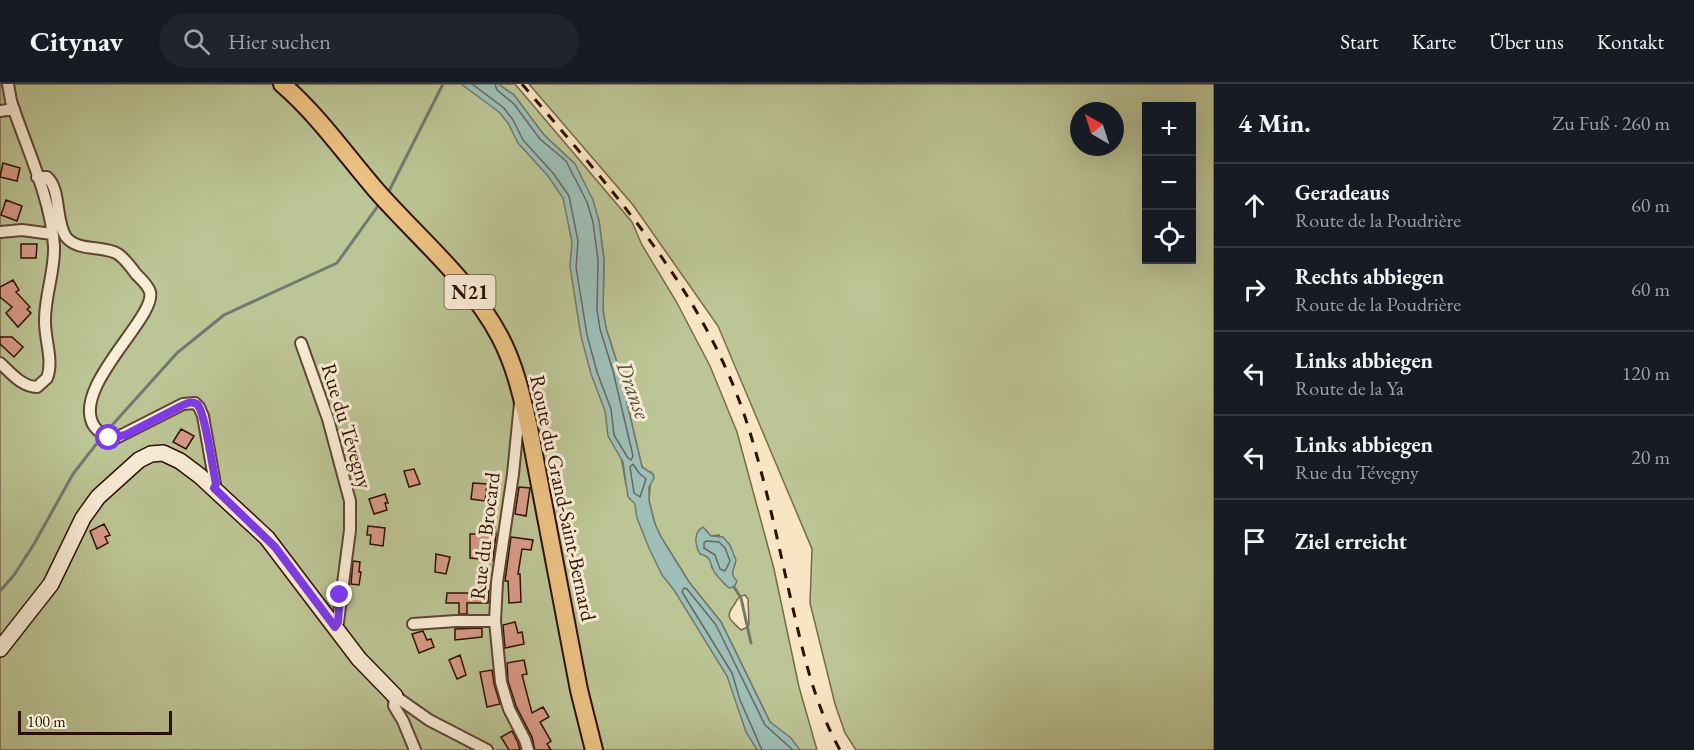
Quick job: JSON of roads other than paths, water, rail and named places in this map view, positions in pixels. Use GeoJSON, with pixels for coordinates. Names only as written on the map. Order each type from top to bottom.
{"type":"FeatureCollection","features":[{"type":"Feature","properties":{"kind":"main road","name":"Route du Grand-Saint-Bernard"},"geometry":{"type":"LineString","coordinates":[[282,84],[311,111],[392,208],[459,280],[485,312],[506,350],[521,393],[579,690],[594,750]]}},
{"type":"Feature","properties":{"kind":"street"},"geometry":{"type":"LineString","coordinates":[[0,363],[21,382],[29,386],[37,387],[47,378],[49,361],[45,316],[53,270],[52,234],[8,84]]}},
{"type":"Feature","properties":{"kind":"street"},"geometry":{"type":"LineString","coordinates":[[0,111],[14,110]]}},
{"type":"Feature","properties":{"kind":"street"},"geometry":{"type":"LineString","coordinates":[[37,177],[47,177],[52,183],[63,228],[69,240],[79,245],[117,254],[145,284],[150,294],[150,303],[146,311],[117,349],[94,394],[90,415],[94,425],[104,435],[120,437],[183,405],[195,403],[203,416],[216,484],[214,488]]}},
{"type":"Feature","properties":{"kind":"street"},"geometry":{"type":"LineString","coordinates":[[0,232],[22,230],[52,234]]}},
{"type":"Feature","properties":{"kind":"street","name":"Rue du Tévegny"},"geometry":{"type":"LineString","coordinates":[[301,343],[327,419],[350,501],[350,530],[338,622],[335,627]]}},
{"type":"Feature","properties":{"kind":"street","name":"Rue du Brocard"},"geometry":{"type":"LineString","coordinates":[[521,393],[513,474],[496,582],[495,621],[501,682],[508,709],[528,750]]}},
{"type":"Feature","properties":{"kind":"street"},"geometry":{"type":"LineString","coordinates":[[0,649],[51,584],[83,518],[99,497],[139,460],[155,453],[166,453],[214,488],[275,547],[373,676],[394,696],[429,720],[487,750]]}},
{"type":"Feature","properties":{"kind":"street"},"geometry":{"type":"LineString","coordinates":[[413,624],[495,621]]}},
{"type":"Feature","properties":{"kind":"street"},"geometry":{"type":"LineString","coordinates":[[394,696],[394,706],[415,750]]}},
{"type":"Feature","properties":{"kind":"water","name":"Dranse"},"geometry":{"type":"Polygon","coordinates":[[[461,84],[498,84],[514,95],[544,135],[575,164],[593,200],[599,221],[604,260],[603,310],[606,328],[619,369],[642,467],[653,474],[654,478],[649,487],[649,501],[655,524],[689,582],[721,622],[770,722],[791,738],[800,750],[757,750],[746,732],[727,676],[674,590],[662,575],[637,518],[635,504],[628,497],[623,462],[608,436],[605,411],[591,374],[581,336],[570,266],[572,242],[563,198],[548,176],[518,143],[508,123],[499,112],[461,84]]]}},
{"type":"Feature","properties":{"kind":"water"},"geometry":{"type":"Polygon","coordinates":[[[703,527],[711,536],[723,537],[730,545],[736,560],[733,574],[737,581],[734,587],[729,588],[725,585],[715,573],[709,559],[700,554],[696,539],[703,527]]]}},
{"type":"Feature","properties":{"kind":"waterway"},"geometry":{"type":"LineString","coordinates":[[388,193],[443,84]]}},
{"type":"Feature","properties":{"kind":"waterway"},"geometry":{"type":"LineString","coordinates":[[105,433],[177,353],[224,315],[337,263],[380,203]]}},
{"type":"Feature","properties":{"kind":"waterway"},"geometry":{"type":"LineString","coordinates":[[0,591],[14,575],[34,544],[73,474],[101,438]]}},
{"type":"Feature","properties":{"kind":"waterway"},"geometry":{"type":"LineString","coordinates":[[734,587],[741,598],[751,643]]}},
{"type":"Feature","properties":{"kind":"railway"},"geometry":{"type":"LineString","coordinates":[[522,84],[621,202],[651,243],[680,285],[729,375],[761,470],[812,683],[824,717],[840,750]]}}]}
